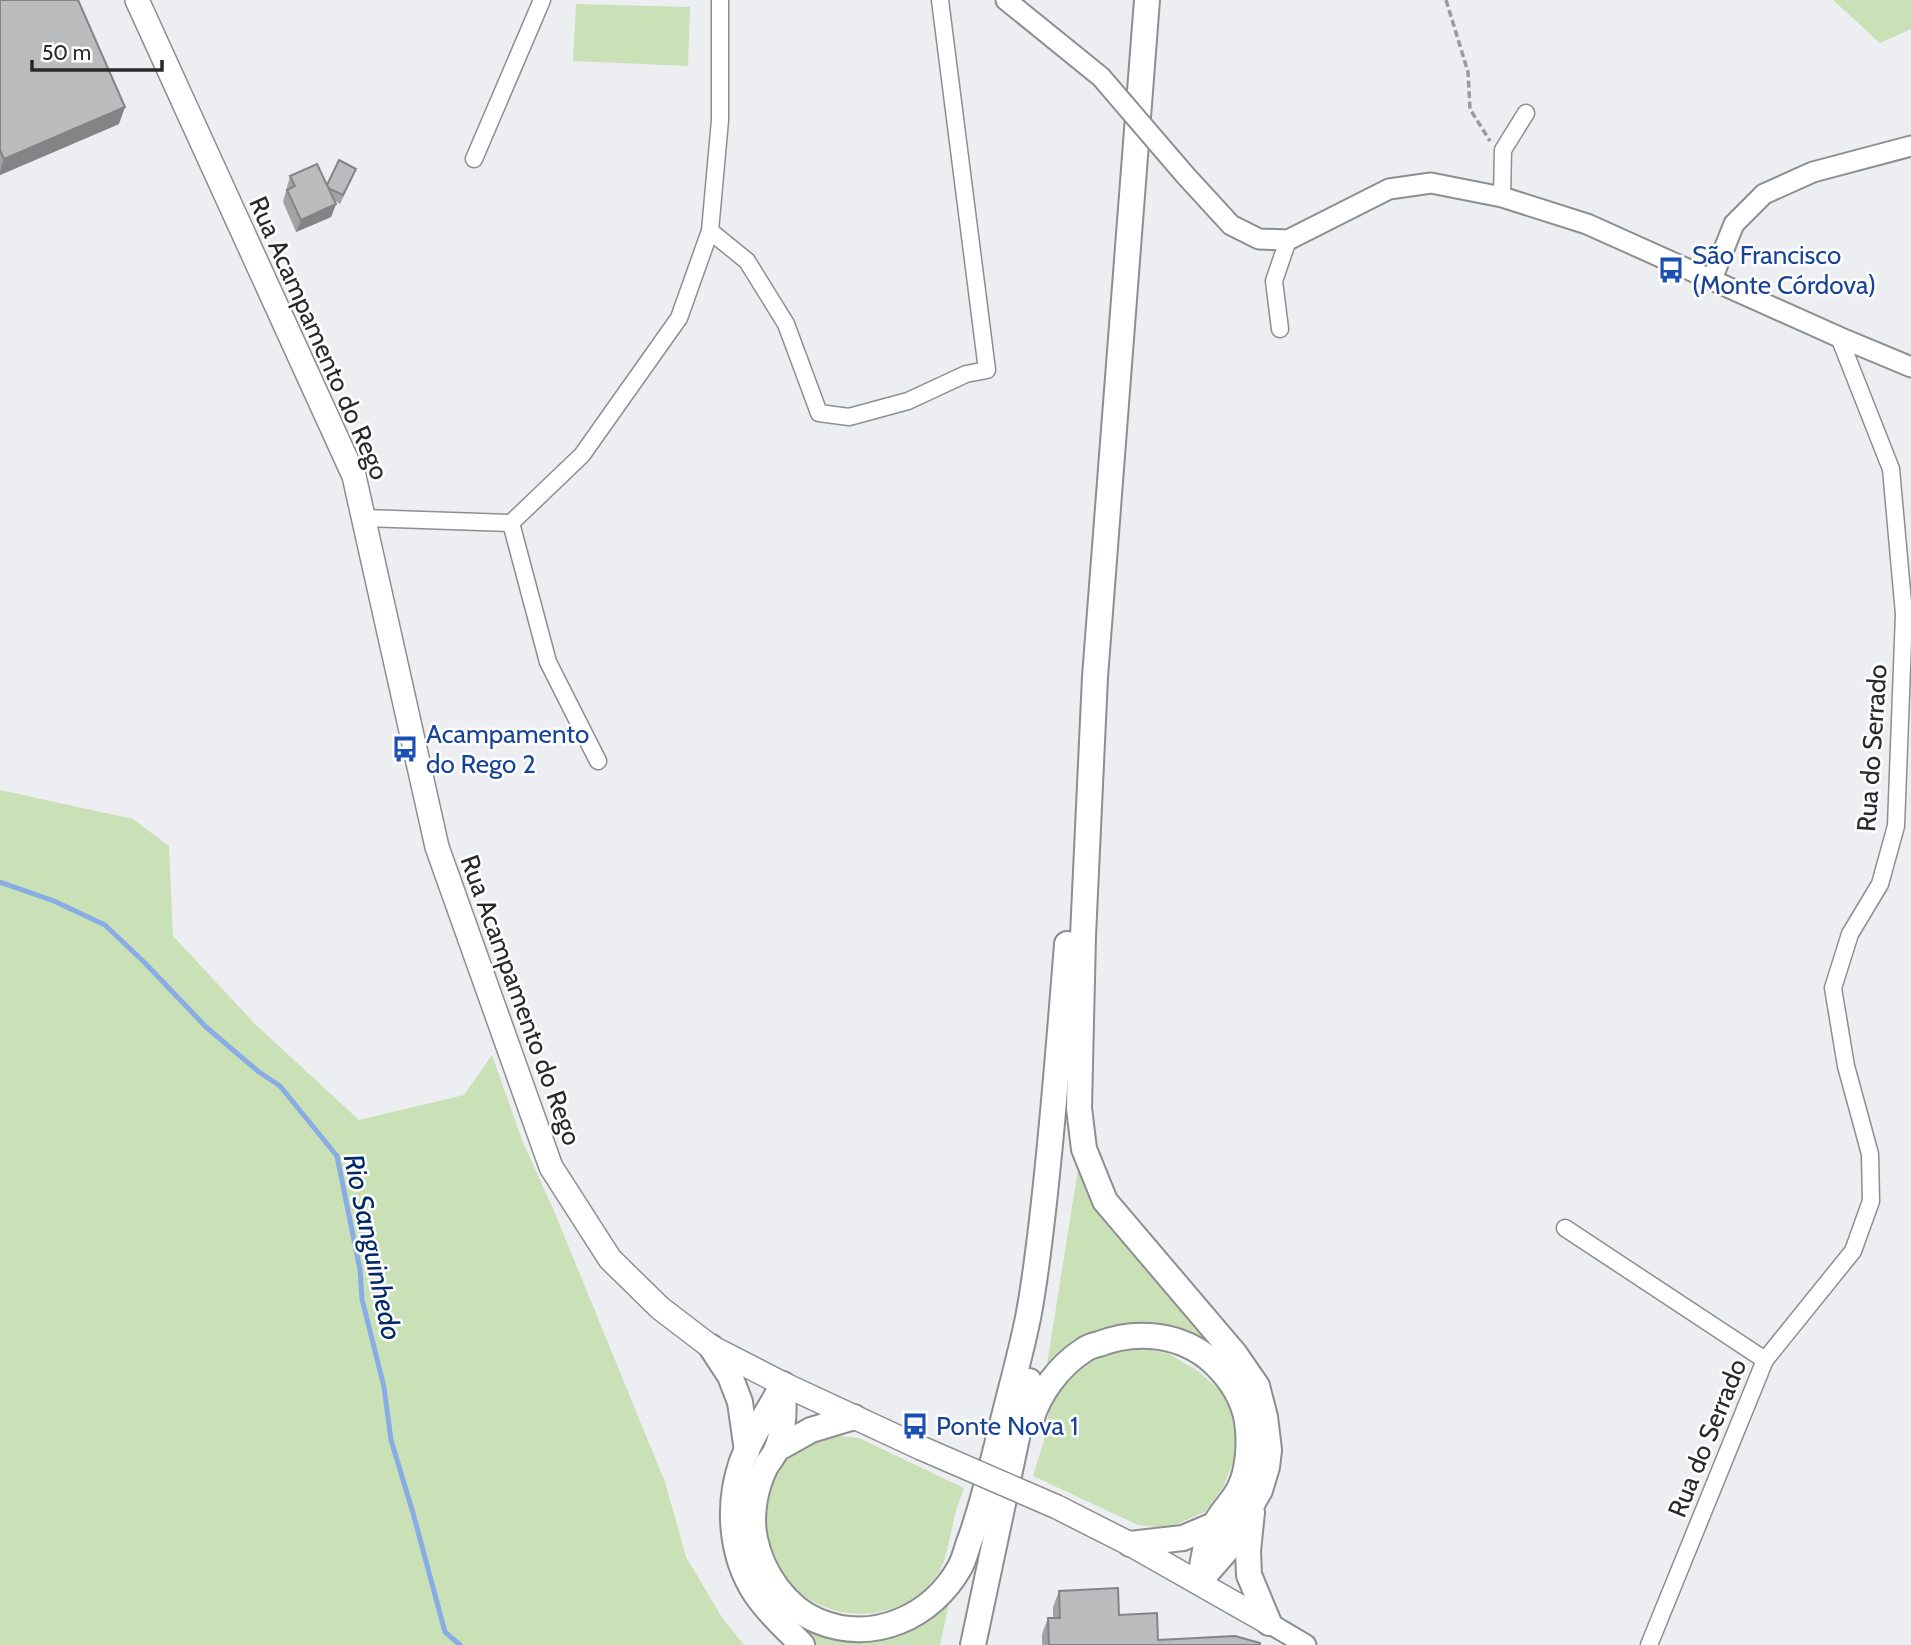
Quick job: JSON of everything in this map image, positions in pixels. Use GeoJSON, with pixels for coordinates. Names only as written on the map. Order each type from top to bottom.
{"type":"FeatureCollection","features":[{"type":"Feature","properties":{"kind":"main road","name":"Rua Acampamento do Rego"},"geometry":{"type":"LineString","coordinates":[[137,0],[354,476],[437,848],[551,1167],[610,1259],[660,1308],[712,1347],[783,1384],[921,1448],[1058,1507],[1130,1544],[1269,1623]]}},
{"type":"Feature","properties":{"kind":"main road"},"geometry":{"type":"LineString","coordinates":[[783,1384],[784,1410],[777,1449],[757,1488],[752,1517],[763,1565],[775,1586],[796,1607],[818,1621],[847,1629],[875,1630],[905,1621],[926,1607],[961,1566],[982,1506],[1028,1319],[1055,1095],[1069,924],[1095,677],[1147,0]]}},
{"type":"Feature","properties":{"kind":"main road"},"geometry":{"type":"LineString","coordinates":[[1095,677],[1083,936],[1079,1108],[1083,1149],[1105,1201],[1235,1354],[1257,1386],[1265,1417],[1269,1450],[1267,1467],[1253,1504],[1225,1552],[1199,1582]]}},
{"type":"Feature","properties":{"kind":"main road"},"geometry":{"type":"LineString","coordinates":[[973,1645],[1042,1321],[1063,1156],[1083,936]]}},
{"type":"Feature","properties":{"kind":"main road"},"geometry":{"type":"LineString","coordinates":[[992,1556],[1033,1414],[1046,1389],[1059,1371],[1085,1349],[1116,1337],[1143,1335],[1175,1340],[1202,1352],[1222,1371],[1239,1394],[1247,1421],[1246,1465],[1240,1487],[1214,1525],[1199,1582]]}},
{"type":"Feature","properties":{"kind":"main road"},"geometry":{"type":"LineString","coordinates":[[712,1347],[730,1376],[740,1402],[747,1451]]}},
{"type":"Feature","properties":{"kind":"main road"},"geometry":{"type":"LineString","coordinates":[[783,1384],[741,1464],[733,1515],[742,1569],[768,1610],[802,1645]]}},
{"type":"Feature","properties":{"kind":"main road"},"geometry":{"type":"LineString","coordinates":[[777,1449],[811,1430],[854,1417]]}},
{"type":"Feature","properties":{"kind":"main road"},"geometry":{"type":"LineString","coordinates":[[1253,1504],[1248,1551],[1249,1575],[1269,1623]]}},
{"type":"Feature","properties":{"kind":"main road"},"geometry":{"type":"LineString","coordinates":[[957,1645],[976,1559],[982,1506]]}},
{"type":"Feature","properties":{"kind":"main road"},"geometry":{"type":"LineString","coordinates":[[1130,1544],[1183,1538],[1214,1525]]}},
{"type":"Feature","properties":{"kind":"street"},"geometry":{"type":"LineString","coordinates":[[474,159],[542,0]]}},
{"type":"Feature","properties":{"kind":"street"},"geometry":{"type":"LineString","coordinates":[[364,518],[511,523],[582,455],[678,318],[710,232],[720,120],[720,0]]}},
{"type":"Feature","properties":{"kind":"street"},"geometry":{"type":"LineString","coordinates":[[710,232],[747,261],[786,324],[819,413],[849,417],[908,401],[966,374],[987,370],[940,0]]}},
{"type":"Feature","properties":{"kind":"street"},"geometry":{"type":"LineString","coordinates":[[1006,0],[1101,77],[1231,225],[1259,239],[1288,240],[1389,189],[1431,183],[1502,197],[1587,224],[1911,367]]}},
{"type":"Feature","properties":{"kind":"street"},"geometry":{"type":"LineString","coordinates":[[1502,197],[1503,150],[1526,113]]}},
{"type":"Feature","properties":{"kind":"street"},"geometry":{"type":"LineString","coordinates":[[1712,279],[1734,224],[1764,194],[1813,172],[1911,146]]}},
{"type":"Feature","properties":{"kind":"street"},"geometry":{"type":"LineString","coordinates":[[1280,329],[1274,281],[1288,240]]}},
{"type":"Feature","properties":{"kind":"street","name":"Rua do Serrado"},"geometry":{"type":"LineString","coordinates":[[1649,1645],[1765,1360],[1853,1251],[1871,1200],[1870,1154],[1846,1066],[1833,988],[1850,933],[1880,884],[1896,826],[1904,614],[1891,469],[1839,337]]}},
{"type":"Feature","properties":{"kind":"street"},"geometry":{"type":"LineString","coordinates":[[511,523],[548,662],[598,761]]}},
{"type":"Feature","properties":{"kind":"street"},"geometry":{"type":"LineString","coordinates":[[1565,1228],[1765,1360]]}},
{"type":"Feature","properties":{"kind":"street","name":"Rua Acampamento do Rego"},"geometry":{"type":"LineString","coordinates":[[1269,1623],[1306,1645]]}},
{"type":"Feature","properties":{"kind":"path"},"geometry":{"type":"LineString","coordinates":[[1446,0],[1468,72],[1470,109],[1490,140],[1503,150]]}},
{"type":"Feature","properties":{"kind":"green space"},"geometry":{"type":"Polygon","coordinates":[[[1833,0],[1911,0],[1911,29],[1880,43],[1833,0]]]}},
{"type":"Feature","properties":{"kind":"green space"},"geometry":{"type":"Polygon","coordinates":[[[576,4],[690,7],[688,66],[573,61],[576,4]]]}},
{"type":"Feature","properties":{"kind":"green space"},"geometry":{"type":"Polygon","coordinates":[[[0,790],[133,819],[169,846],[173,936],[255,1024],[359,1120],[464,1095],[492,1055],[522,1140],[554,1211],[665,1482],[686,1557],[723,1619],[744,1645],[0,1645],[0,790]]]}},
{"type":"Feature","properties":{"kind":"green space"},"geometry":{"type":"Polygon","coordinates":[[[1078,1169],[1218,1352],[1170,1328],[1123,1325],[1079,1337],[1047,1364],[1078,1169]]]}},
{"type":"Feature","properties":{"kind":"green space"},"geometry":{"type":"Polygon","coordinates":[[[1141,1348],[1169,1354],[1198,1371],[1221,1391],[1234,1419],[1237,1453],[1223,1487],[1205,1512],[1175,1525],[1138,1525],[1033,1476],[1049,1411],[1063,1385],[1084,1365],[1111,1352],[1141,1348]]]}},
{"type":"Feature","properties":{"kind":"green space"},"geometry":{"type":"Polygon","coordinates":[[[840,1436],[859,1438],[964,1488],[938,1573],[919,1594],[884,1611],[864,1614],[845,1612],[807,1598],[780,1574],[765,1548],[760,1510],[775,1474],[789,1456],[798,1450],[817,1441],[840,1436]]]}},
{"type":"Feature","properties":{"kind":"green space"},"geometry":{"type":"Polygon","coordinates":[[[950,1599],[940,1645],[811,1645],[795,1627],[835,1639],[880,1641],[916,1627],[950,1599]]]}},
{"type":"Feature","properties":{"kind":"building"},"geometry":{"type":"Polygon","coordinates":[[[0,0],[78,0],[125,107],[4,159],[0,150],[0,0]]]}},
{"type":"Feature","properties":{"kind":"building"},"geometry":{"type":"Polygon","coordinates":[[[339,160],[356,169],[343,195],[327,185],[339,160]]]}},
{"type":"Feature","properties":{"kind":"building"},"geometry":{"type":"Polygon","coordinates":[[[317,164],[336,204],[301,220],[287,190],[295,186],[290,176],[317,164]]]}},
{"type":"Feature","properties":{"kind":"building"},"geometry":{"type":"Polygon","coordinates":[[[1118,1588],[1119,1615],[1157,1613],[1158,1640],[1235,1636],[1260,1645],[1049,1645],[1048,1618],[1060,1618],[1059,1591],[1118,1588]]]}},
{"type":"Feature","properties":{"kind":"waterway","name":"Rio Sanguinhedo"},"geometry":{"type":"LineString","coordinates":[[0,882],[54,901],[105,925],[206,1027],[259,1072],[280,1086],[337,1156],[360,1270],[362,1299],[384,1387],[391,1440],[445,1632],[460,1645]]}},
{"type":"Feature","properties":{"kind":"place","name":"São Francisco (Monte Córdova)"},"geometry":{"type":"Point","coordinates":[1671,270]}},
{"type":"Feature","properties":{"kind":"place","name":"Acampamento do Rego 2"},"geometry":{"type":"Point","coordinates":[405,749]}},
{"type":"Feature","properties":{"kind":"place","name":"Ponte Nova 1"},"geometry":{"type":"Point","coordinates":[915,1426]}}]}
